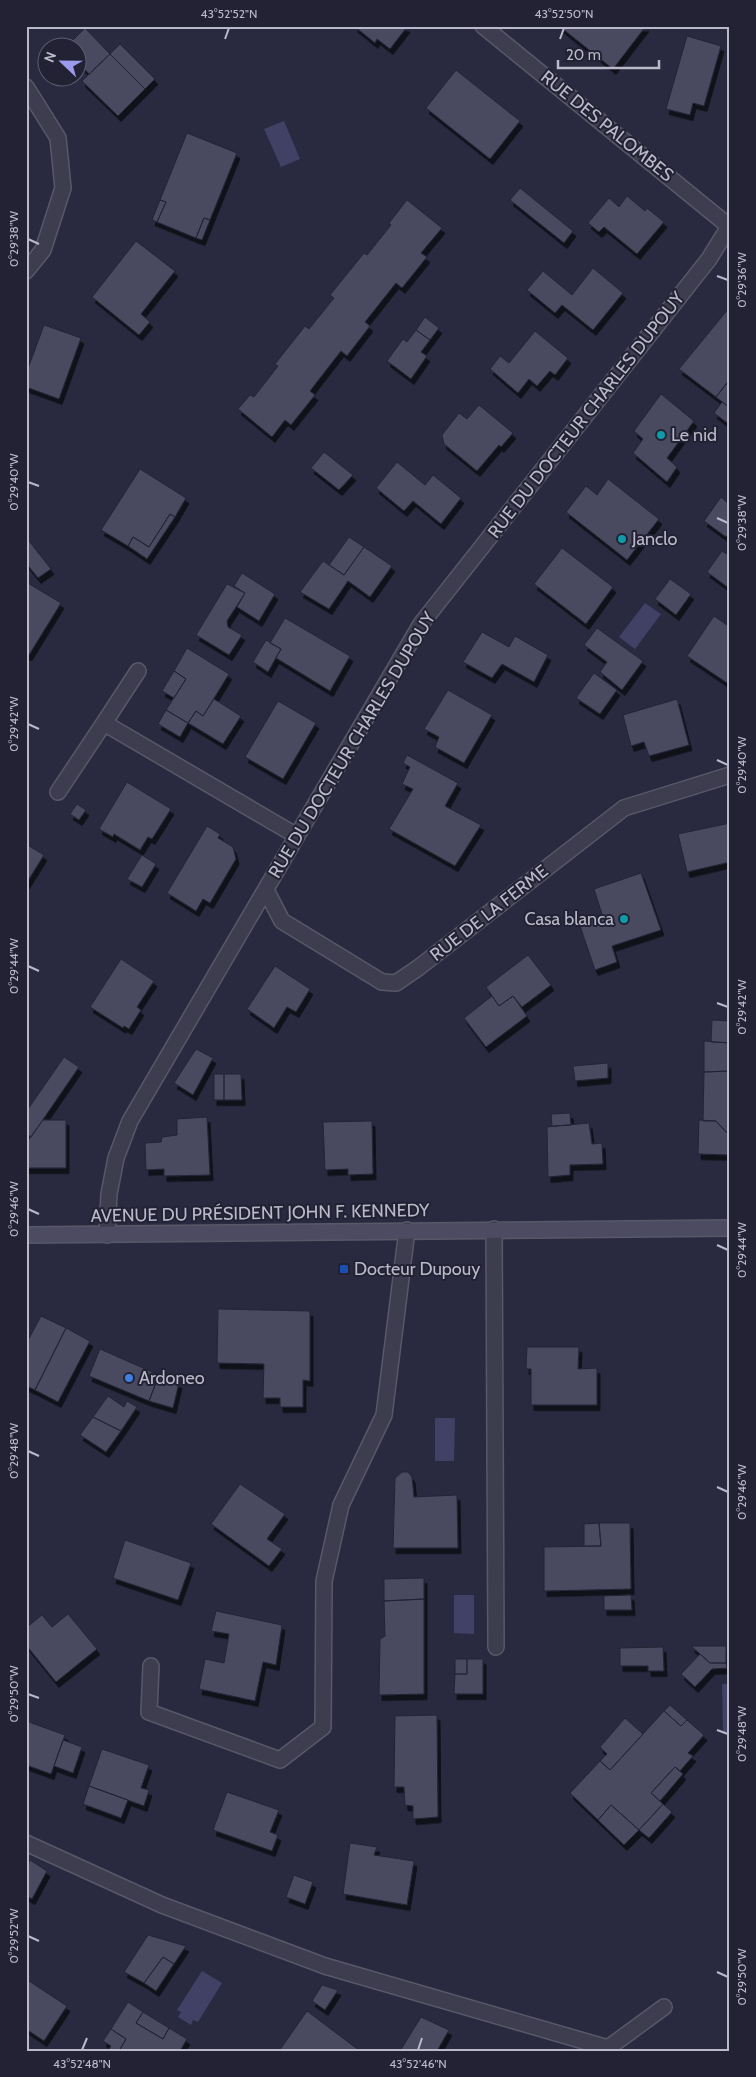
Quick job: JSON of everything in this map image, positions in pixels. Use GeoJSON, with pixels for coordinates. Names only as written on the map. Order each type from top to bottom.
{"type":"FeatureCollection","features":[{"type":"Feature","properties":{"kind":"main road","name":"AVENUE DU PRÉSIDENT JOHN F. KENNEDY"},"geometry":{"type":"LineString","coordinates":[[26,1235],[730,1228]]}},
{"type":"Feature","properties":{"kind":"street","name":"RUE DES PALOMBES"},"geometry":{"type":"LineString","coordinates":[[483,26],[730,226]]}},
{"type":"Feature","properties":{"kind":"street"},"geometry":{"type":"LineString","coordinates":[[26,87],[58,138],[63,188],[43,250],[26,271]]}},
{"type":"Feature","properties":{"kind":"street","name":"RUE DU DOCTEUR CHARLES DUPOUY"},"geometry":{"type":"LineString","coordinates":[[106,1235],[116,1158],[130,1122],[421,624],[709,259],[730,226]]}},
{"type":"Feature","properties":{"kind":"street"},"geometry":{"type":"LineString","coordinates":[[58,792],[138,670]]}},
{"type":"Feature","properties":{"kind":"street"},"geometry":{"type":"LineString","coordinates":[[104,723],[297,836]]}},
{"type":"Feature","properties":{"kind":"street","name":"RUE DE LA FERME"},"geometry":{"type":"LineString","coordinates":[[266,890],[282,921],[382,982],[396,983],[624,808],[730,775]]}},
{"type":"Feature","properties":{"kind":"street"},"geometry":{"type":"LineString","coordinates":[[494,1229],[496,1647]]}},
{"type":"Feature","properties":{"kind":"street"},"geometry":{"type":"LineString","coordinates":[[151,1666],[149,1712],[280,1760],[323,1727],[324,1580],[341,1505],[384,1416],[407,1230]]}},
{"type":"Feature","properties":{"kind":"street"},"geometry":{"type":"LineString","coordinates":[[26,1843],[162,1905],[325,1966],[608,2048],[664,2007]]}},
{"type":"Feature","properties":{"kind":"water"},"geometry":{"type":"Polygon","coordinates":[[[284,121],[300,159],[281,167],[264,129],[284,121]]]}},
{"type":"Feature","properties":{"kind":"water"},"geometry":{"type":"Polygon","coordinates":[[[645,603],[661,614],[635,649],[619,637],[645,603]]]}},
{"type":"Feature","properties":{"kind":"water"},"geometry":{"type":"Polygon","coordinates":[[[435,1418],[455,1418],[454,1461],[435,1461],[435,1418]]]}},
{"type":"Feature","properties":{"kind":"water"},"geometry":{"type":"Polygon","coordinates":[[[454,1595],[474,1595],[474,1634],[454,1633],[454,1595]]]}},
{"type":"Feature","properties":{"kind":"water"},"geometry":{"type":"Polygon","coordinates":[[[722,1684],[730,1684],[730,1734],[723,1734],[722,1684]]]}},
{"type":"Feature","properties":{"kind":"water"},"geometry":{"type":"Polygon","coordinates":[[[202,1971],[222,1983],[198,2022],[193,2020],[191,2025],[178,2017],[181,2012],[177,2010],[202,1971]]]}},
{"type":"Feature","properties":{"kind":"building"},"geometry":{"type":"Polygon","coordinates":[[[354,26],[407,27],[390,49],[377,39],[375,43],[354,26]]]}},
{"type":"Feature","properties":{"kind":"building"},"geometry":{"type":"Polygon","coordinates":[[[559,26],[619,28],[646,26],[613,69],[559,26]]]}},
{"type":"Feature","properties":{"kind":"building"},"geometry":{"type":"Polygon","coordinates":[[[85,28],[110,54],[89,74],[88,38],[75,38],[85,28]]]}},
{"type":"Feature","properties":{"kind":"building"},"geometry":{"type":"Polygon","coordinates":[[[687,36],[721,46],[704,106],[693,103],[690,115],[666,109],[687,36]]]}},
{"type":"Feature","properties":{"kind":"building"},"geometry":{"type":"Polygon","coordinates":[[[120,44],[155,79],[145,89],[110,54],[120,44]]]}},
{"type":"Feature","properties":{"kind":"building"},"geometry":{"type":"Polygon","coordinates":[[[110,54],[145,89],[118,116],[88,87],[88,75],[110,54]]]}},
{"type":"Feature","properties":{"kind":"building"},"geometry":{"type":"Polygon","coordinates":[[[456,70],[520,121],[490,159],[426,108],[456,70]]]}},
{"type":"Feature","properties":{"kind":"building"},"geometry":{"type":"Polygon","coordinates":[[[187,133],[237,153],[210,220],[204,218],[196,238],[157,222],[166,202],[160,200],[187,133]]]}},
{"type":"Feature","properties":{"kind":"building"},"geometry":{"type":"Polygon","coordinates":[[[520,188],[573,231],[564,243],[510,200],[520,188]]]}},
{"type":"Feature","properties":{"kind":"building"},"geometry":{"type":"Polygon","coordinates":[[[627,196],[645,211],[647,208],[664,222],[637,254],[604,227],[599,232],[588,223],[609,198],[619,207],[627,196]]]}},
{"type":"Feature","properties":{"kind":"building"},"geometry":{"type":"Polygon","coordinates":[[[160,200],[166,202],[157,222],[152,220],[160,200]]]}},
{"type":"Feature","properties":{"kind":"building"},"geometry":{"type":"Polygon","coordinates":[[[407,200],[442,228],[421,253],[427,257],[402,288],[396,283],[365,322],[370,326],[347,356],[341,351],[310,391],[315,395],[291,425],[285,420],[272,437],[238,409],[250,395],[254,397],[278,366],[275,364],[305,326],[309,329],[334,298],[330,295],[364,253],[367,255],[391,225],[389,223],[407,200]]]}},
{"type":"Feature","properties":{"kind":"building"},"geometry":{"type":"Polygon","coordinates":[[[204,218],[210,220],[202,240],[196,238],[204,218]]]}},
{"type":"Feature","properties":{"kind":"building"},"geometry":{"type":"Polygon","coordinates":[[[136,241],[175,271],[141,314],[150,322],[139,335],[92,297],[136,241]]]}},
{"type":"Feature","properties":{"kind":"building"},"geometry":{"type":"Polygon","coordinates":[[[593,268],[623,293],[593,330],[562,305],[555,313],[527,290],[543,271],[572,295],[593,268]]]}},
{"type":"Feature","properties":{"kind":"building"},"geometry":{"type":"Polygon","coordinates":[[[729,308],[730,379],[716,397],[679,369],[729,308]]]}},
{"type":"Feature","properties":{"kind":"building"},"geometry":{"type":"Polygon","coordinates":[[[425,317],[439,328],[430,340],[416,330],[425,317]]]}},
{"type":"Feature","properties":{"kind":"building"},"geometry":{"type":"Polygon","coordinates":[[[44,325],[81,338],[59,399],[26,387],[26,374],[44,325]]]}},
{"type":"Feature","properties":{"kind":"building"},"geometry":{"type":"Polygon","coordinates":[[[416,330],[430,340],[421,352],[427,356],[411,379],[387,361],[403,339],[407,342],[416,330]]]}},
{"type":"Feature","properties":{"kind":"building"},"geometry":{"type":"Polygon","coordinates":[[[535,331],[568,358],[555,375],[550,371],[537,386],[529,379],[518,393],[490,369],[500,356],[509,363],[535,331]]]}},
{"type":"Feature","properties":{"kind":"building"},"geometry":{"type":"Polygon","coordinates":[[[726,384],[730,387],[730,408],[716,397],[726,384]]]}},
{"type":"Feature","properties":{"kind":"building","name":"Le nid"},"geometry":{"type":"Polygon","coordinates":[[[661,394],[694,421],[667,458],[677,467],[667,482],[633,453],[643,439],[634,431],[661,394]]]}},
{"type":"Feature","properties":{"kind":"building"},"geometry":{"type":"Polygon","coordinates":[[[722,402],[730,408],[730,425],[714,413],[722,402]]]}},
{"type":"Feature","properties":{"kind":"building"},"geometry":{"type":"Polygon","coordinates":[[[479,405],[513,433],[501,447],[499,445],[477,471],[444,444],[442,435],[459,413],[467,419],[479,405]]]}},
{"type":"Feature","properties":{"kind":"building"},"geometry":{"type":"Polygon","coordinates":[[[324,452],[353,475],[339,490],[311,468],[324,452]]]}},
{"type":"Feature","properties":{"kind":"building"},"geometry":{"type":"Polygon","coordinates":[[[397,462],[425,485],[433,475],[461,498],[441,524],[413,501],[404,511],[376,488],[397,462]]]}},
{"type":"Feature","properties":{"kind":"building"},"geometry":{"type":"Polygon","coordinates":[[[140,469],[186,498],[175,517],[170,514],[149,547],[133,537],[128,546],[101,530],[140,469]]]}},
{"type":"Feature","properties":{"kind":"building","name":"Janclo"},"geometry":{"type":"Polygon","coordinates":[[[608,479],[659,519],[627,560],[566,512],[586,486],[597,495],[608,479]]]}},
{"type":"Feature","properties":{"kind":"building"},"geometry":{"type":"Polygon","coordinates":[[[721,497],[730,505],[730,532],[726,537],[704,521],[721,497]]]}},
{"type":"Feature","properties":{"kind":"building"},"geometry":{"type":"Polygon","coordinates":[[[170,514],[175,517],[147,559],[128,546],[133,537],[149,547],[170,514]]]}},
{"type":"Feature","properties":{"kind":"building"},"geometry":{"type":"Polygon","coordinates":[[[349,537],[364,547],[344,575],[329,565],[349,537]]]}},
{"type":"Feature","properties":{"kind":"building"},"geometry":{"type":"Polygon","coordinates":[[[29,541],[51,569],[38,578],[26,563],[26,543],[29,541]]]}},
{"type":"Feature","properties":{"kind":"building"},"geometry":{"type":"Polygon","coordinates":[[[364,547],[392,566],[370,597],[348,581],[329,609],[300,592],[323,561],[344,575],[364,547]]]}},
{"type":"Feature","properties":{"kind":"building"},"geometry":{"type":"Polygon","coordinates":[[[562,548],[613,587],[586,624],[534,584],[562,548]]]}},
{"type":"Feature","properties":{"kind":"building"},"geometry":{"type":"Polygon","coordinates":[[[722,551],[730,556],[730,589],[707,572],[722,551]]]}},
{"type":"Feature","properties":{"kind":"building"},"geometry":{"type":"Polygon","coordinates":[[[242,573],[275,594],[259,621],[237,607],[245,593],[234,586],[242,573]]]}},
{"type":"Feature","properties":{"kind":"building"},"geometry":{"type":"Polygon","coordinates":[[[670,579],[691,594],[676,615],[655,599],[670,579]]]}},
{"type":"Feature","properties":{"kind":"building"},"geometry":{"type":"Polygon","coordinates":[[[26,582],[61,603],[29,655],[26,654],[26,582]]]}},
{"type":"Feature","properties":{"kind":"building"},"geometry":{"type":"Polygon","coordinates":[[[227,584],[245,593],[227,621],[228,627],[242,635],[229,655],[196,635],[227,584]]]}},
{"type":"Feature","properties":{"kind":"building"},"geometry":{"type":"Polygon","coordinates":[[[714,616],[730,627],[730,685],[687,656],[714,616]]]}},
{"type":"Feature","properties":{"kind":"building"},"geometry":{"type":"Polygon","coordinates":[[[285,618],[350,656],[330,691],[276,658],[281,649],[270,643],[285,618]]]}},
{"type":"Feature","properties":{"kind":"building"},"geometry":{"type":"Polygon","coordinates":[[[597,628],[643,661],[622,690],[600,672],[607,662],[584,645],[597,628]]]}},
{"type":"Feature","properties":{"kind":"building"},"geometry":{"type":"Polygon","coordinates":[[[482,632],[509,647],[515,636],[548,655],[534,682],[502,664],[492,678],[463,662],[482,632]]]}},
{"type":"Feature","properties":{"kind":"building"},"geometry":{"type":"Polygon","coordinates":[[[266,640],[281,649],[268,672],[253,662],[266,640]]]}},
{"type":"Feature","properties":{"kind":"building"},"geometry":{"type":"Polygon","coordinates":[[[187,648],[229,674],[203,716],[196,711],[188,723],[166,710],[186,679],[174,671],[187,648]]]}},
{"type":"Feature","properties":{"kind":"building"},"geometry":{"type":"Polygon","coordinates":[[[174,671],[186,679],[174,698],[162,691],[174,671]]]}},
{"type":"Feature","properties":{"kind":"building"},"geometry":{"type":"Polygon","coordinates":[[[594,673],[617,690],[600,714],[576,698],[594,673]]]}},
{"type":"Feature","properties":{"kind":"building"},"geometry":{"type":"Polygon","coordinates":[[[448,690],[492,715],[464,763],[435,747],[439,737],[424,729],[448,690]]]}},
{"type":"Feature","properties":{"kind":"building"},"geometry":{"type":"Polygon","coordinates":[[[214,699],[241,716],[223,744],[188,723],[196,711],[203,716],[214,699]]]}},
{"type":"Feature","properties":{"kind":"building"},"geometry":{"type":"Polygon","coordinates":[[[677,699],[689,745],[649,756],[644,742],[631,746],[623,715],[677,699]]]}},
{"type":"Feature","properties":{"kind":"building"},"geometry":{"type":"Polygon","coordinates":[[[278,701],[316,723],[283,779],[245,757],[278,701]]]}},
{"type":"Feature","properties":{"kind":"building"},"geometry":{"type":"Polygon","coordinates":[[[166,710],[188,723],[180,737],[158,724],[166,710]]]}},
{"type":"Feature","properties":{"kind":"building"},"geometry":{"type":"Polygon","coordinates":[[[407,755],[458,783],[445,806],[481,825],[455,866],[389,829],[413,789],[402,784],[410,767],[403,763],[407,755]]]}},
{"type":"Feature","properties":{"kind":"building"},"geometry":{"type":"Polygon","coordinates":[[[127,782],[171,809],[152,839],[148,837],[140,850],[114,834],[113,837],[99,829],[127,782]]]}},
{"type":"Feature","properties":{"kind":"building"},"geometry":{"type":"Polygon","coordinates":[[[77,804],[86,810],[79,820],[70,814],[77,804]]]}},
{"type":"Feature","properties":{"kind":"building"},"geometry":{"type":"Polygon","coordinates":[[[730,823],[730,862],[687,872],[678,834],[730,823]]]}},
{"type":"Feature","properties":{"kind":"building"},"geometry":{"type":"Polygon","coordinates":[[[207,826],[220,834],[218,838],[233,847],[236,859],[210,903],[203,899],[196,911],[167,893],[207,826]]]}},
{"type":"Feature","properties":{"kind":"building"},"geometry":{"type":"Polygon","coordinates":[[[26,844],[44,855],[26,884],[26,844]]]}},
{"type":"Feature","properties":{"kind":"building"},"geometry":{"type":"Polygon","coordinates":[[[142,855],[156,864],[142,887],[127,879],[142,855]]]}},
{"type":"Feature","properties":{"kind":"building","name":"Casa blanca"},"geometry":{"type":"Polygon","coordinates":[[[641,873],[661,930],[612,946],[617,962],[595,970],[579,923],[602,914],[594,889],[641,873]]]}},
{"type":"Feature","properties":{"kind":"building"},"geometry":{"type":"Polygon","coordinates":[[[528,955],[551,985],[522,1007],[513,996],[499,1006],[486,987],[528,955]]]}},
{"type":"Feature","properties":{"kind":"building"},"geometry":{"type":"Polygon","coordinates":[[[121,959],[154,981],[137,1007],[141,1010],[129,1029],[124,1026],[123,1028],[90,1007],[121,959]]]}},
{"type":"Feature","properties":{"kind":"building"},"geometry":{"type":"Polygon","coordinates":[[[275,966],[310,989],[296,1012],[287,1007],[274,1028],[247,1009],[275,966]]]}},
{"type":"Feature","properties":{"kind":"building"},"geometry":{"type":"Polygon","coordinates":[[[492,996],[499,1006],[513,996],[527,1016],[486,1047],[464,1018],[492,996]]]}},
{"type":"Feature","properties":{"kind":"building"},"geometry":{"type":"Polygon","coordinates":[[[712,1020],[730,1021],[730,1043],[711,1042],[712,1020]]]}},
{"type":"Feature","properties":{"kind":"building"},"geometry":{"type":"Polygon","coordinates":[[[704,1041],[730,1043],[730,1071],[704,1072],[704,1041]]]}},
{"type":"Feature","properties":{"kind":"building"},"geometry":{"type":"Polygon","coordinates":[[[196,1049],[213,1058],[193,1095],[174,1083],[196,1049]]]}},
{"type":"Feature","properties":{"kind":"building"},"geometry":{"type":"Polygon","coordinates":[[[64,1057],[79,1067],[31,1137],[26,1134],[26,1112],[64,1057]]]}},
{"type":"Feature","properties":{"kind":"building"},"geometry":{"type":"Polygon","coordinates":[[[608,1063],[608,1078],[575,1081],[573,1066],[608,1063]]]}},
{"type":"Feature","properties":{"kind":"building"},"geometry":{"type":"Polygon","coordinates":[[[730,1071],[730,1136],[716,1121],[703,1121],[704,1072],[730,1071]]]}},
{"type":"Feature","properties":{"kind":"building"},"geometry":{"type":"Polygon","coordinates":[[[214,1074],[224,1074],[224,1100],[214,1100],[214,1074]]]}},
{"type":"Feature","properties":{"kind":"building"},"geometry":{"type":"Polygon","coordinates":[[[224,1074],[241,1074],[242,1100],[224,1100],[224,1074]]]}},
{"type":"Feature","properties":{"kind":"building"},"geometry":{"type":"Polygon","coordinates":[[[570,1113],[571,1125],[552,1126],[551,1114],[570,1113]]]}},
{"type":"Feature","properties":{"kind":"building"},"geometry":{"type":"Polygon","coordinates":[[[207,1117],[210,1175],[164,1176],[164,1169],[146,1170],[145,1143],[161,1142],[162,1137],[177,1135],[177,1119],[207,1117]]]}},
{"type":"Feature","properties":{"kind":"building"},"geometry":{"type":"Polygon","coordinates":[[[43,1120],[66,1120],[66,1168],[26,1168],[27,1142],[43,1120]]]}},
{"type":"Feature","properties":{"kind":"building"},"geometry":{"type":"Polygon","coordinates":[[[699,1120],[716,1121],[730,1136],[730,1155],[698,1154],[699,1120]]]}},
{"type":"Feature","properties":{"kind":"building"},"geometry":{"type":"Polygon","coordinates":[[[372,1121],[373,1174],[348,1175],[348,1169],[325,1170],[323,1122],[372,1121]]]}},
{"type":"Feature","properties":{"kind":"building"},"geometry":{"type":"Polygon","coordinates":[[[589,1123],[592,1144],[602,1143],[603,1164],[570,1165],[570,1175],[548,1177],[547,1127],[589,1123]]]}},
{"type":"Feature","properties":{"kind":"building"},"geometry":{"type":"Polygon","coordinates":[[[218,1309],[310,1311],[310,1381],[303,1380],[303,1407],[280,1407],[280,1398],[263,1398],[264,1364],[217,1363],[218,1309]]]}},
{"type":"Feature","properties":{"kind":"building"},"geometry":{"type":"Polygon","coordinates":[[[41,1316],[66,1328],[35,1390],[26,1386],[26,1344],[41,1316]]]}},
{"type":"Feature","properties":{"kind":"building"},"geometry":{"type":"Polygon","coordinates":[[[66,1328],[90,1341],[58,1402],[35,1390],[66,1328]]]}},
{"type":"Feature","properties":{"kind":"building"},"geometry":{"type":"Polygon","coordinates":[[[527,1347],[579,1347],[578,1369],[597,1368],[597,1405],[531,1405],[531,1369],[526,1369],[527,1347]]]}},
{"type":"Feature","properties":{"kind":"building"},"geometry":{"type":"Polygon","coordinates":[[[100,1349],[159,1375],[149,1401],[89,1376],[100,1349]]]}},
{"type":"Feature","properties":{"kind":"building"},"geometry":{"type":"Polygon","coordinates":[[[159,1375],[179,1383],[173,1408],[149,1401],[159,1375]]]}},
{"type":"Feature","properties":{"kind":"building"},"geometry":{"type":"Polygon","coordinates":[[[108,1396],[124,1407],[127,1401],[137,1407],[121,1431],[93,1417],[108,1396]]]}},
{"type":"Feature","properties":{"kind":"building"},"geometry":{"type":"Polygon","coordinates":[[[93,1417],[121,1431],[106,1452],[80,1435],[93,1417]]]}},
{"type":"Feature","properties":{"kind":"building"},"geometry":{"type":"Polygon","coordinates":[[[402,1472],[408,1472],[412,1477],[414,1497],[457,1495],[458,1548],[393,1548],[395,1478],[402,1472]]]}},
{"type":"Feature","properties":{"kind":"building"},"geometry":{"type":"Polygon","coordinates":[[[240,1484],[285,1514],[267,1539],[282,1549],[269,1566],[211,1524],[240,1484]]]}},
{"type":"Feature","properties":{"kind":"building"},"geometry":{"type":"Polygon","coordinates":[[[599,1523],[601,1546],[584,1546],[584,1524],[599,1523]]]}},
{"type":"Feature","properties":{"kind":"building"},"geometry":{"type":"Polygon","coordinates":[[[599,1523],[630,1523],[631,1589],[544,1591],[544,1547],[601,1546],[599,1523]]]}},
{"type":"Feature","properties":{"kind":"building"},"geometry":{"type":"Polygon","coordinates":[[[125,1540],[191,1563],[178,1600],[113,1578],[125,1540]]]}},
{"type":"Feature","properties":{"kind":"building"},"geometry":{"type":"Polygon","coordinates":[[[424,1578],[424,1599],[384,1601],[384,1579],[424,1578]]]}},
{"type":"Feature","properties":{"kind":"building"},"geometry":{"type":"Polygon","coordinates":[[[631,1595],[632,1610],[604,1610],[604,1596],[631,1595]]]}},
{"type":"Feature","properties":{"kind":"building"},"geometry":{"type":"Polygon","coordinates":[[[424,1599],[424,1694],[379,1695],[380,1639],[385,1636],[384,1601],[424,1599]]]}},
{"type":"Feature","properties":{"kind":"building"},"geometry":{"type":"Polygon","coordinates":[[[216,1611],[282,1625],[276,1665],[263,1662],[255,1701],[199,1689],[205,1659],[224,1663],[229,1634],[211,1631],[216,1611]]]}},
{"type":"Feature","properties":{"kind":"building"},"geometry":{"type":"Polygon","coordinates":[[[68,1614],[97,1649],[56,1682],[26,1645],[26,1628],[42,1615],[52,1627],[68,1614]]]}},
{"type":"Feature","properties":{"kind":"building"},"geometry":{"type":"Polygon","coordinates":[[[691,1646],[726,1646],[726,1663],[710,1663],[691,1646]]]}},
{"type":"Feature","properties":{"kind":"building"},"geometry":{"type":"Polygon","coordinates":[[[663,1647],[664,1671],[648,1671],[648,1666],[620,1666],[620,1648],[663,1647]]]}},
{"type":"Feature","properties":{"kind":"building"},"geometry":{"type":"Polygon","coordinates":[[[700,1654],[710,1663],[726,1663],[727,1668],[712,1669],[695,1687],[681,1674],[700,1654]]]}},
{"type":"Feature","properties":{"kind":"building"},"geometry":{"type":"Polygon","coordinates":[[[455,1659],[467,1659],[467,1674],[455,1674],[455,1659]]]}},
{"type":"Feature","properties":{"kind":"building"},"geometry":{"type":"Polygon","coordinates":[[[467,1659],[483,1659],[483,1694],[454,1694],[455,1674],[467,1674],[467,1659]]]}},
{"type":"Feature","properties":{"kind":"building"},"geometry":{"type":"Polygon","coordinates":[[[670,1705],[687,1720],[681,1726],[664,1711],[670,1705]]]}},
{"type":"Feature","properties":{"kind":"building"},"geometry":{"type":"Polygon","coordinates":[[[664,1711],[681,1726],[687,1720],[704,1735],[688,1753],[693,1756],[680,1771],[675,1767],[651,1793],[663,1804],[639,1830],[611,1805],[598,1820],[570,1793],[600,1761],[610,1770],[664,1711]]]}},
{"type":"Feature","properties":{"kind":"building"},"geometry":{"type":"Polygon","coordinates":[[[437,1715],[438,1817],[413,1819],[413,1806],[405,1805],[404,1787],[394,1787],[395,1716],[437,1715]]]}},
{"type":"Feature","properties":{"kind":"building"},"geometry":{"type":"Polygon","coordinates":[[[625,1718],[643,1734],[610,1770],[600,1761],[607,1754],[600,1747],[625,1718]]]}},
{"type":"Feature","properties":{"kind":"building"},"geometry":{"type":"Polygon","coordinates":[[[26,1721],[65,1735],[51,1774],[26,1765],[26,1721]]]}},
{"type":"Feature","properties":{"kind":"building"},"geometry":{"type":"Polygon","coordinates":[[[63,1740],[82,1747],[73,1773],[54,1766],[63,1740]]]}},
{"type":"Feature","properties":{"kind":"building"},"geometry":{"type":"Polygon","coordinates":[[[102,1749],[149,1765],[141,1788],[149,1790],[144,1806],[89,1786],[102,1749]]]}},
{"type":"Feature","properties":{"kind":"building"},"geometry":{"type":"Polygon","coordinates":[[[675,1767],[683,1774],[660,1801],[651,1793],[675,1767]]]}},
{"type":"Feature","properties":{"kind":"building"},"geometry":{"type":"Polygon","coordinates":[[[89,1786],[128,1800],[121,1818],[83,1804],[89,1786]]]}},
{"type":"Feature","properties":{"kind":"building"},"geometry":{"type":"Polygon","coordinates":[[[227,1792],[279,1810],[270,1832],[278,1835],[272,1851],[213,1830],[227,1792]]]}},
{"type":"Feature","properties":{"kind":"building"},"geometry":{"type":"Polygon","coordinates":[[[663,1804],[672,1812],[649,1838],[639,1830],[663,1804]]]}},
{"type":"Feature","properties":{"kind":"building"},"geometry":{"type":"Polygon","coordinates":[[[611,1805],[639,1830],[624,1845],[598,1820],[611,1805]]]}},
{"type":"Feature","properties":{"kind":"building"},"geometry":{"type":"Polygon","coordinates":[[[350,1843],[377,1847],[374,1855],[414,1861],[407,1905],[343,1894],[350,1843]]]}},
{"type":"Feature","properties":{"kind":"building"},"geometry":{"type":"Polygon","coordinates":[[[30,1860],[47,1871],[32,1899],[26,1896],[26,1868],[30,1860]]]}},
{"type":"Feature","properties":{"kind":"building"},"geometry":{"type":"Polygon","coordinates":[[[294,1875],[313,1882],[305,1904],[286,1897],[294,1875]]]}},
{"type":"Feature","properties":{"kind":"building"},"geometry":{"type":"Polygon","coordinates":[[[148,1935],[186,1946],[174,1964],[163,1957],[144,1983],[124,1972],[148,1935]]]}},
{"type":"Feature","properties":{"kind":"building"},"geometry":{"type":"Polygon","coordinates":[[[163,1957],[174,1964],[156,1991],[144,1983],[163,1957]]]}},
{"type":"Feature","properties":{"kind":"building"},"geometry":{"type":"Polygon","coordinates":[[[26,1979],[67,2006],[44,2041],[26,2029],[26,1979]]]}},
{"type":"Feature","properties":{"kind":"building"},"geometry":{"type":"Polygon","coordinates":[[[322,1985],[338,1990],[325,2010],[312,2001],[322,1985]]]}},
{"type":"Feature","properties":{"kind":"building"},"geometry":{"type":"Polygon","coordinates":[[[128,2002],[143,2012],[136,2023],[163,2039],[169,2028],[187,2039],[180,2051],[119,2051],[126,2039],[111,2029],[128,2002]]]}},
{"type":"Feature","properties":{"kind":"building"},"geometry":{"type":"Polygon","coordinates":[[[307,2011],[360,2051],[279,2051],[307,2011]]]}},
{"type":"Feature","properties":{"kind":"building"},"geometry":{"type":"Polygon","coordinates":[[[143,2012],[169,2028],[163,2039],[136,2023],[143,2012]]]}},
{"type":"Feature","properties":{"kind":"building"},"geometry":{"type":"Polygon","coordinates":[[[421,2017],[449,2030],[437,2051],[400,2051],[421,2017]]]}},
{"type":"Feature","properties":{"kind":"building"},"geometry":{"type":"Polygon","coordinates":[[[111,2029],[126,2039],[119,2051],[108,2051],[111,2046],[103,2041],[111,2029]]]}},
{"type":"Feature","properties":{"kind":"place","name":"Le nid"},"geometry":{"type":"Point","coordinates":[661,435]}},
{"type":"Feature","properties":{"kind":"place","name":"Janclo"},"geometry":{"type":"Point","coordinates":[622,539]}},
{"type":"Feature","properties":{"kind":"place","name":"Casa blanca"},"geometry":{"type":"Point","coordinates":[624,919]}},
{"type":"Feature","properties":{"kind":"place","name":"Docteur Dupouy"},"geometry":{"type":"Point","coordinates":[344,1269]}},
{"type":"Feature","properties":{"kind":"place","name":"Ardoneo"},"geometry":{"type":"Point","coordinates":[129,1378]}}]}
